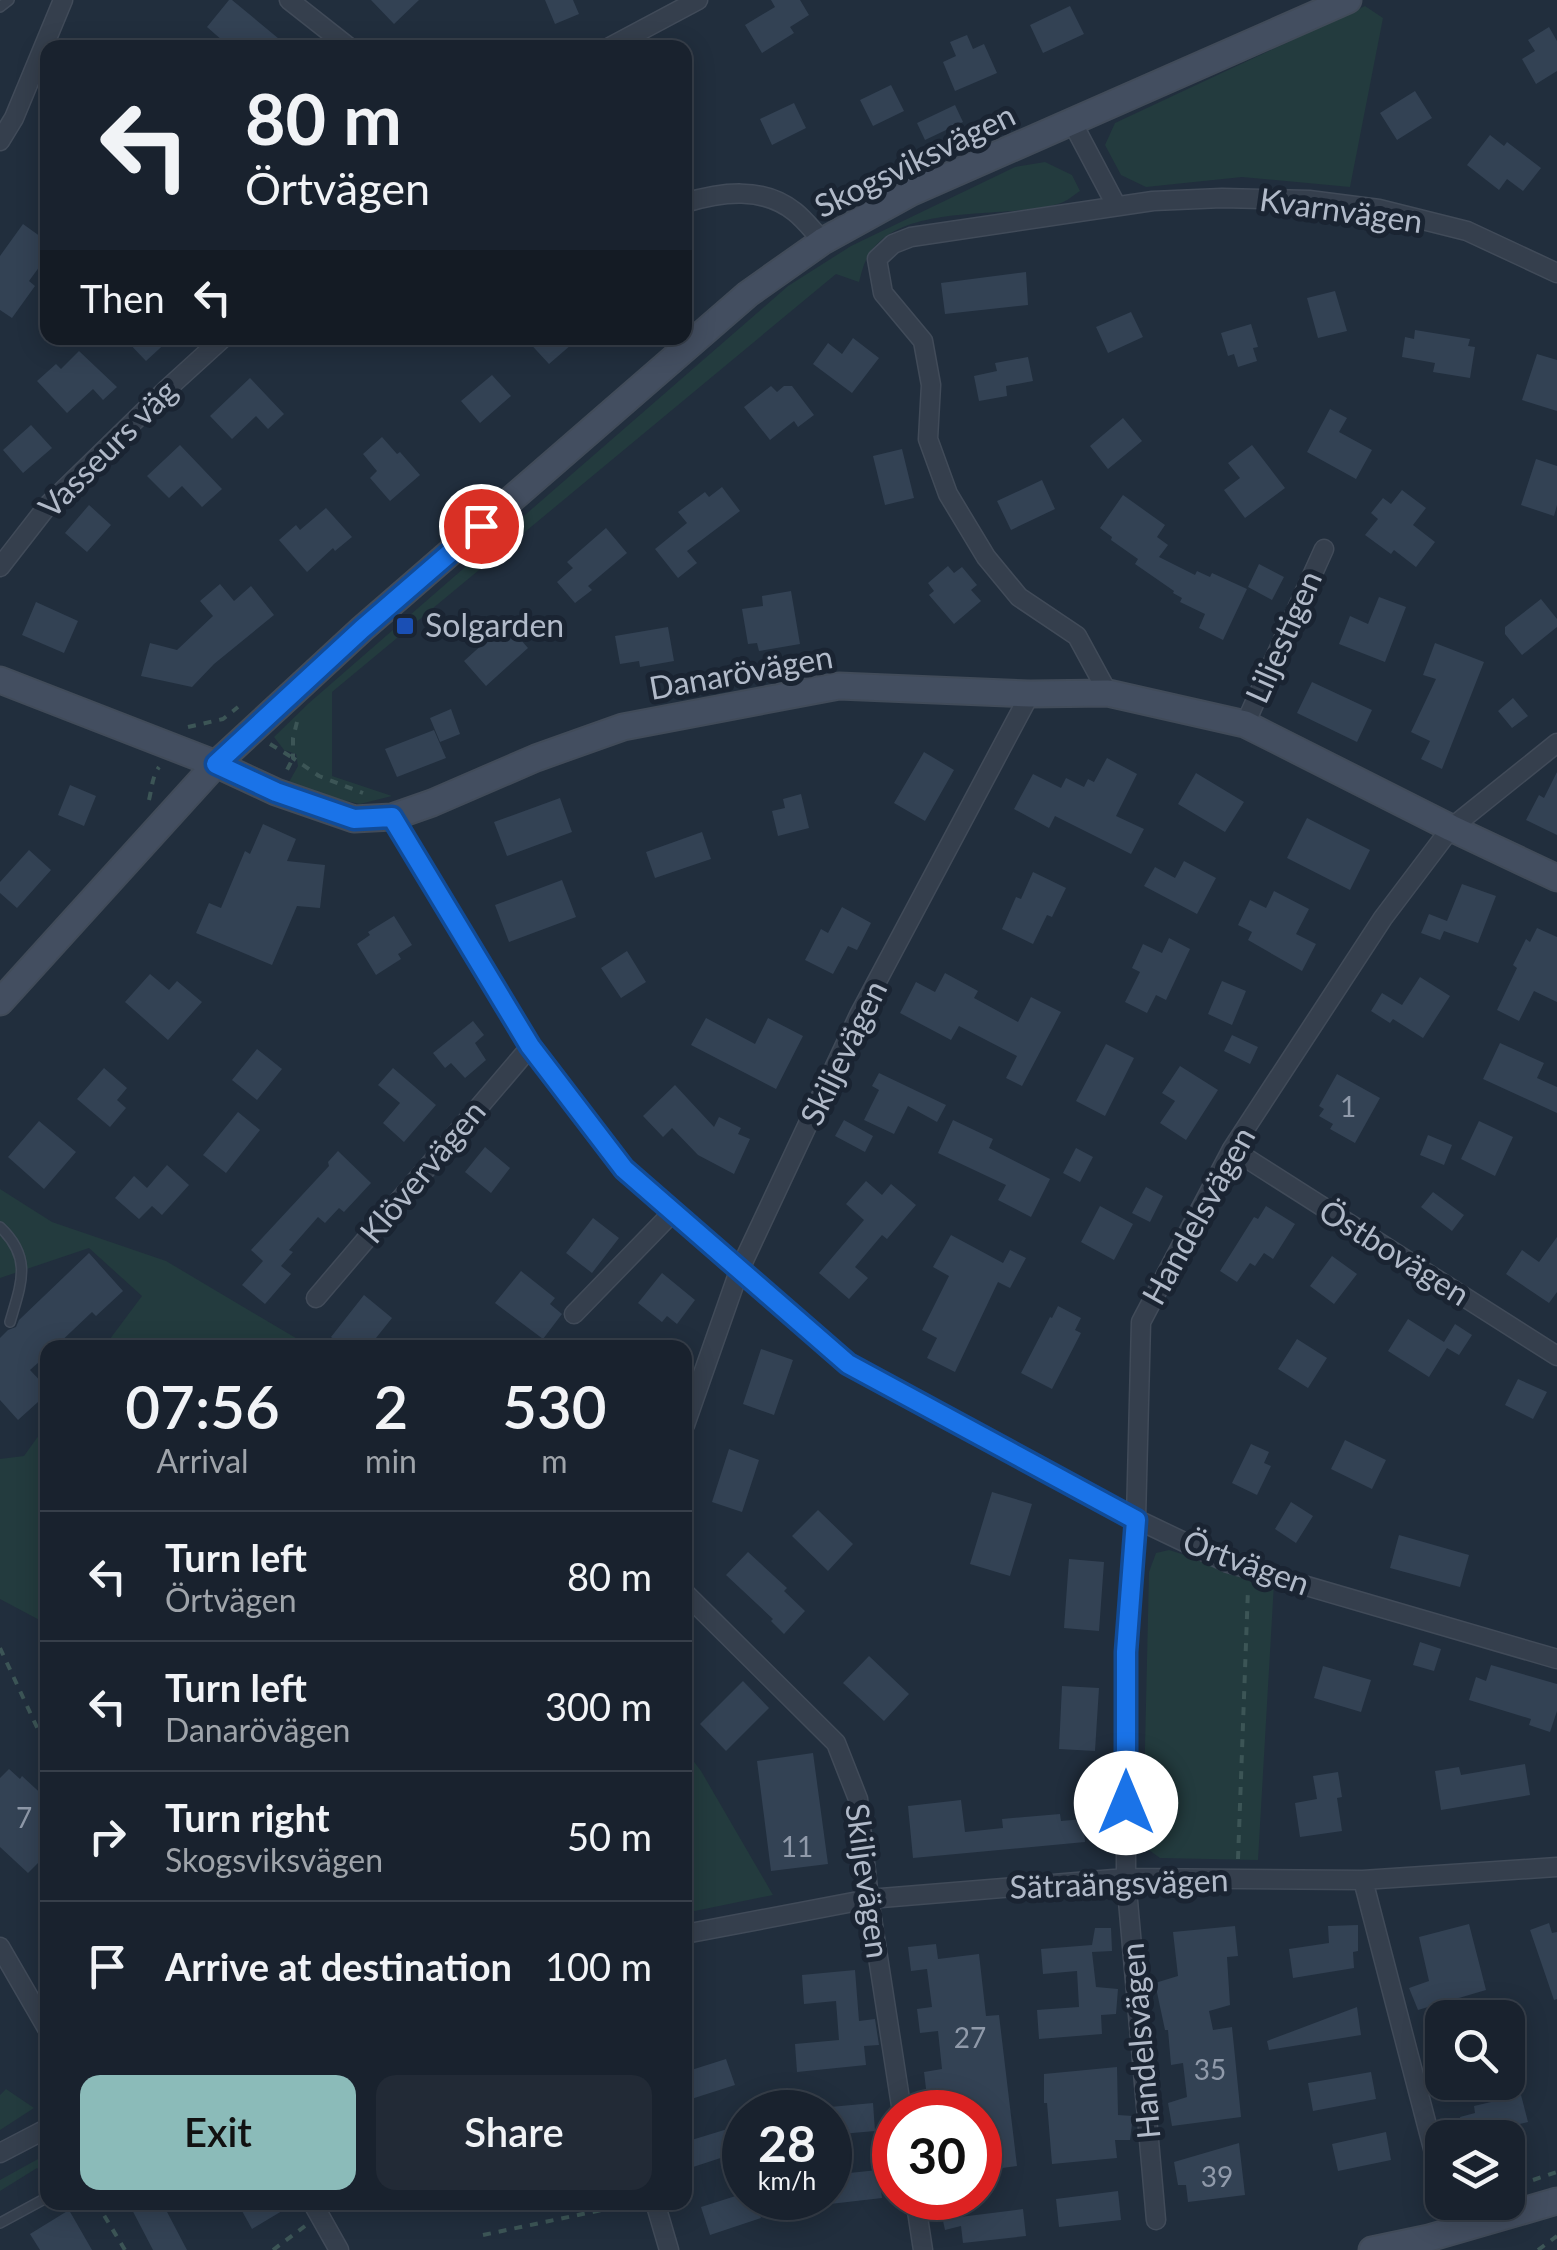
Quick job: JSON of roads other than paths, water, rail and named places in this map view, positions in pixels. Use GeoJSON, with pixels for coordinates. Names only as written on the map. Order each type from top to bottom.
{"type":"FeatureCollection","features":[{"type":"Feature","properties":{"kind":"street"},"geometry":{"type":"LineString","coordinates":[[46,40],[63,0]]}},
{"type":"Feature","properties":{"kind":"street"},"geometry":{"type":"LineString","coordinates":[[289,0],[340,40]]}},
{"type":"Feature","properties":{"kind":"street"},"geometry":{"type":"LineString","coordinates":[[623,40],[698,0]]}},
{"type":"Feature","properties":{"kind":"street","name":"Skogsviksvägen"},"geometry":{"type":"LineString","coordinates":[[692,343],[823,241],[910,194],[1348,0]]}},
{"type":"Feature","properties":{"kind":"street"},"geometry":{"type":"LineString","coordinates":[[0,141],[40,55]]}},
{"type":"Feature","properties":{"kind":"street"},"geometry":{"type":"LineString","coordinates":[[1072,122],[1116,205]]}},
{"type":"Feature","properties":{"kind":"street"},"geometry":{"type":"LineString","coordinates":[[692,201],[743,193],[766,196],[793,210],[823,241]]}},
{"type":"Feature","properties":{"kind":"street","name":"Kvarnvägen"},"geometry":{"type":"LineString","coordinates":[[1108,693],[1076,636],[1019,597],[986,557],[948,494],[928,439],[930,385],[923,341],[884,293],[877,260],[892,244],[1116,205],[1222,198],[1310,200],[1379,209],[1466,231],[1557,273]]}},
{"type":"Feature","properties":{"kind":"street","name":"Vasseurs väg"},"geometry":{"type":"LineString","coordinates":[[0,567],[49,504],[215,345]]}},
{"type":"Feature","properties":{"kind":"street","name":"Skogsviksvägen"},"geometry":{"type":"LineString","coordinates":[[0,1002],[216,764],[362,629],[689,345]]}},
{"type":"Feature","properties":{"kind":"street","name":"Liljestigen"},"geometry":{"type":"LineString","coordinates":[[1245,724],[1324,549]]}},
{"type":"Feature","properties":{"kind":"street","name":"Danarövägen"},"geometry":{"type":"LineString","coordinates":[[0,680],[216,764],[276,792],[354,819],[392,817],[623,727],[839,686],[1030,694],[1108,693],[1245,724],[1557,878]]}},
{"type":"Feature","properties":{"kind":"street","name":"Skiljevägen"},"geometry":{"type":"LineString","coordinates":[[692,1405],[739,1271],[860,1015],[1030,694]]}},
{"type":"Feature","properties":{"kind":"street","name":"Handelsvägen"},"geometry":{"type":"LineString","coordinates":[[1156,2220],[1126,1878],[1126,1652],[1136,1520],[1141,1322],[1232,1149],[1383,918],[1451,828],[1557,742]]}},
{"type":"Feature","properties":{"kind":"street","name":"Örtvägen"},"geometry":{"type":"LineString","coordinates":[[392,817],[530,1046],[624,1169],[848,1364],[1136,1520],[1228,1563],[1557,1659]]}},
{"type":"Feature","properties":{"kind":"street","name":"Klövervägen"},"geometry":{"type":"LineString","coordinates":[[316,1298],[530,1046]]}},
{"type":"Feature","properties":{"kind":"street","name":"Östbovägen"},"geometry":{"type":"LineString","coordinates":[[1232,1149],[1557,1356]]}},
{"type":"Feature","properties":{"kind":"street"},"geometry":{"type":"LineString","coordinates":[[574,1314],[673,1212]]}},
{"type":"Feature","properties":{"kind":"street","name":"Skiljevägen"},"geometry":{"type":"LineString","coordinates":[[692,1601],[836,1743],[858,1799],[899,2090]]}},
{"type":"Feature","properties":{"kind":"street","name":"Sätraängsvägen"},"geometry":{"type":"LineString","coordinates":[[692,1933],[869,1899],[1126,1878],[1363,1880],[1557,1867]]}},
{"type":"Feature","properties":{"kind":"street"},"geometry":{"type":"LineString","coordinates":[[1363,1880],[1426,2120]]}},
{"type":"Feature","properties":{"kind":"street"},"geometry":{"type":"LineString","coordinates":[[0,1946],[40,2016]]}},
{"type":"Feature","properties":{"kind":"street"},"geometry":{"type":"LineString","coordinates":[[0,2153],[40,2132]]}},
{"type":"Feature","properties":{"kind":"street"},"geometry":{"type":"LineString","coordinates":[[1372,2250],[1557,2201]]}},
{"type":"Feature","properties":{"kind":"street"},"geometry":{"type":"LineString","coordinates":[[317,2210],[339,2250]]}},
{"type":"Feature","properties":{"kind":"street"},"geometry":{"type":"LineString","coordinates":[[657,2210],[669,2250]]}},
{"type":"Feature","properties":{"kind":"street"},"geometry":{"type":"LineString","coordinates":[[918,2220],[923,2250]]}},
{"type":"Feature","properties":{"kind":"lane"},"geometry":{"type":"LineString","coordinates":[[0,7],[8,0]]}},
{"type":"Feature","properties":{"kind":"lane"},"geometry":{"type":"LineString","coordinates":[[0,1227],[14,1243],[23,1264],[10,1322]]}},
{"type":"Feature","properties":{"kind":"lane"},"geometry":{"type":"LineString","coordinates":[[0,2223],[40,2201]]}},
{"type":"Feature","properties":{"kind":"place","name":"Solgarden"},"geometry":{"type":"Point","coordinates":[405,626]}}]}
